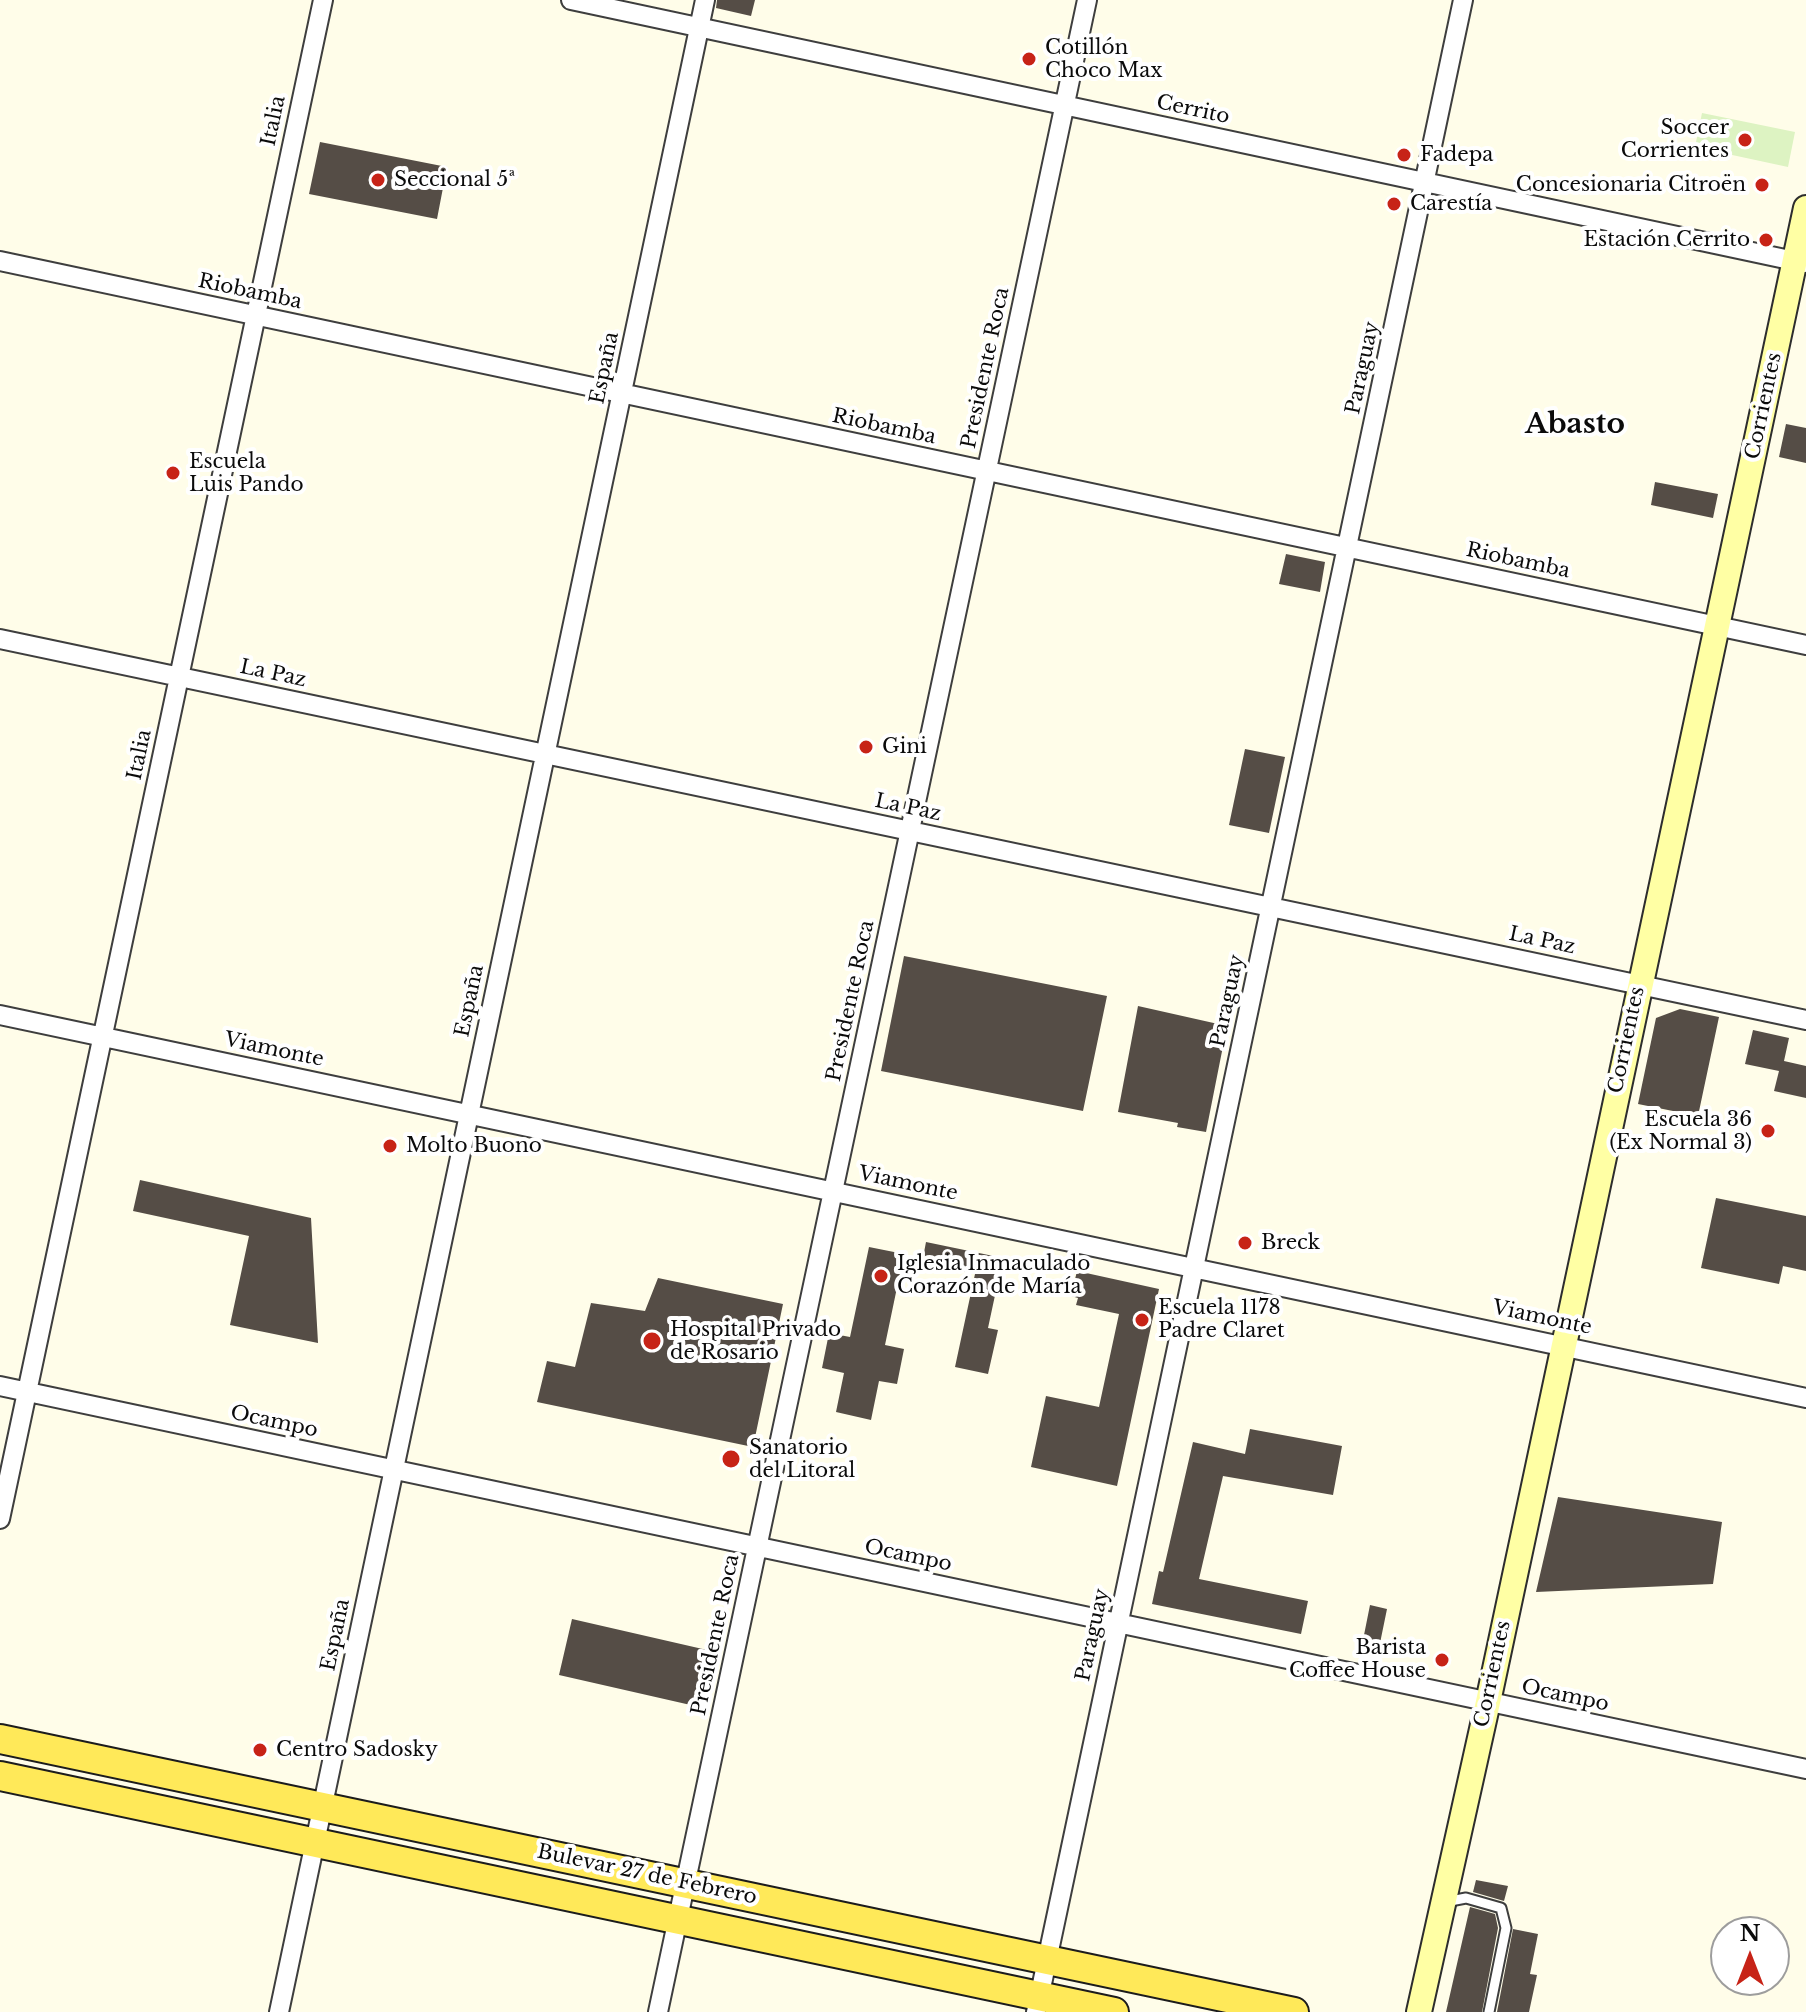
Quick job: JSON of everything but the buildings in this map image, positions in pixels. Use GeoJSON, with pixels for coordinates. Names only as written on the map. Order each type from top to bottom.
{"type":"FeatureCollection","features":[{"type":"Feature","properties":{"kind":"main road","name":"Corrientes"},"geometry":{"type":"LineString","coordinates":[[1419,2012],[1488,1702],[1716,626],[1800,262],[1806,208]]}},
{"type":"Feature","properties":{"kind":"main road","name":"Bulevar 27 de Febrero"},"geometry":{"type":"LineString","coordinates":[[0,1739],[1294,2012]]}},
{"type":"Feature","properties":{"kind":"main road","name":"Bulevar 27 de Febrero"},"geometry":{"type":"LineString","coordinates":[[0,1776],[678,1919],[1038,2004],[1114,2012]]}},
{"type":"Feature","properties":{"kind":"street","name":"Italia"},"geometry":{"type":"LineString","coordinates":[[0,1519],[323,0]]}},
{"type":"Feature","properties":{"kind":"street","name":"Cerrito"},"geometry":{"type":"LineString","coordinates":[[571,0],[1800,262]]}},
{"type":"Feature","properties":{"kind":"street","name":"España"},"geometry":{"type":"LineString","coordinates":[[279,2012],[705,0]]}},
{"type":"Feature","properties":{"kind":"street","name":"Presidente Roca"},"geometry":{"type":"LineString","coordinates":[[658,2012],[1087,0]]}},
{"type":"Feature","properties":{"kind":"street","name":"Paraguay"},"geometry":{"type":"LineString","coordinates":[[1038,2004],[1463,0]]}},
{"type":"Feature","properties":{"kind":"street","name":"Riobamba"},"geometry":{"type":"LineString","coordinates":[[0,261],[1806,645]]}},
{"type":"Feature","properties":{"kind":"street","name":"La Paz"},"geometry":{"type":"LineString","coordinates":[[0,639],[1806,1020]]}},
{"type":"Feature","properties":{"kind":"street","name":"Viamonte"},"geometry":{"type":"LineString","coordinates":[[0,1015],[1806,1398]]}},
{"type":"Feature","properties":{"kind":"street","name":"Ocampo"},"geometry":{"type":"LineString","coordinates":[[0,1386],[1806,1769]]}},
{"type":"Feature","properties":{"kind":"lane"},"geometry":{"type":"LineString","coordinates":[[1443,1902],[1466,1898],[1501,1908],[1506,1928],[1489,2012]]}},
{"type":"Feature","properties":{"kind":"green space","name":"Soccer Corrientes"},"geometry":{"type":"Polygon","coordinates":[[[1702,113],[1795,132],[1788,167],[1695,147],[1702,113]]]}},
{"type":"Feature","properties":{"kind":"place","name":"Cotillón Choco Max"},"geometry":{"type":"Point","coordinates":[1029,59]}},
{"type":"Feature","properties":{"kind":"place","name":"Soccer Corrientes"},"geometry":{"type":"Point","coordinates":[1745,140]}},
{"type":"Feature","properties":{"kind":"place","name":"Fadepa"},"geometry":{"type":"Point","coordinates":[1404,155]}},
{"type":"Feature","properties":{"kind":"place","name":"Seccional 5ª"},"geometry":{"type":"Point","coordinates":[378,180]}},
{"type":"Feature","properties":{"kind":"place","name":"Concesionaria Citroën"},"geometry":{"type":"Point","coordinates":[1762,185]}},
{"type":"Feature","properties":{"kind":"place","name":"Carestía"},"geometry":{"type":"Point","coordinates":[1394,204]}},
{"type":"Feature","properties":{"kind":"place","name":"Estación Cerrito"},"geometry":{"type":"Point","coordinates":[1766,240]}},
{"type":"Feature","properties":{"kind":"place","name":"Escuela Luis Pando"},"geometry":{"type":"Point","coordinates":[173,473]}},
{"type":"Feature","properties":{"kind":"place","name":"Gini"},"geometry":{"type":"Point","coordinates":[866,747]}},
{"type":"Feature","properties":{"kind":"place","name":"Escuela 36 (Ex Normal 3)"},"geometry":{"type":"Point","coordinates":[1768,1131]}},
{"type":"Feature","properties":{"kind":"place","name":"Molto Buono"},"geometry":{"type":"Point","coordinates":[390,1146]}},
{"type":"Feature","properties":{"kind":"place","name":"Breck"},"geometry":{"type":"Point","coordinates":[1245,1243]}},
{"type":"Feature","properties":{"kind":"place","name":"Iglesia Inmaculado Corazón de María"},"geometry":{"type":"Point","coordinates":[881,1276]}},
{"type":"Feature","properties":{"kind":"place","name":"Escuela 1178 Padre Claret"},"geometry":{"type":"Point","coordinates":[1142,1320]}},
{"type":"Feature","properties":{"kind":"place","name":"Hospital Privado de Rosario"},"geometry":{"type":"Point","coordinates":[652,1341]}},
{"type":"Feature","properties":{"kind":"place","name":"Sanatorio del Litoral"},"geometry":{"type":"Point","coordinates":[731,1459]}},
{"type":"Feature","properties":{"kind":"place","name":"Barista Coffee House"},"geometry":{"type":"Point","coordinates":[1442,1660]}},
{"type":"Feature","properties":{"kind":"place","name":"Centro Sadosky"},"geometry":{"type":"Point","coordinates":[260,1750]}},
{"type":"Feature","properties":{"kind":"district","name":"Abasto"},"geometry":{"type":"Point","coordinates":[1575,425]}}]}
